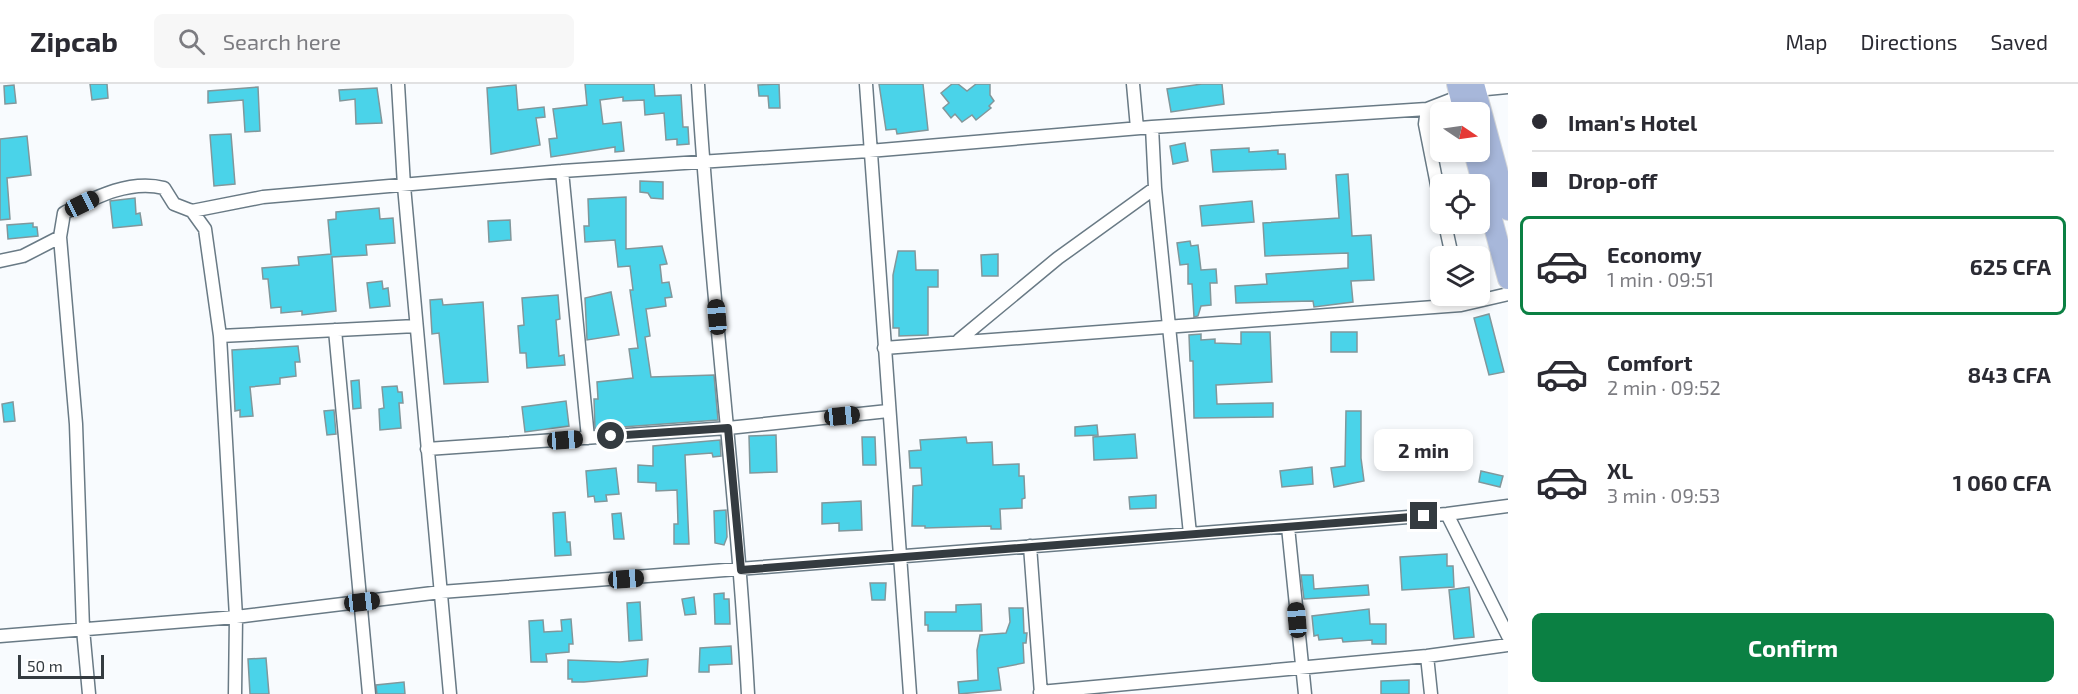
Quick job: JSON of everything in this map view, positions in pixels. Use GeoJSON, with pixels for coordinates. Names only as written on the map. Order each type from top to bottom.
{"type":"FeatureCollection","features":[{"type":"Feature","properties":{"kind":"main road"},"geometry":{"type":"LineString","coordinates":[[1466,93],[1508,210]]}},
{"type":"Feature","properties":{"kind":"main road"},"geometry":{"type":"LineString","coordinates":[[1477,162],[1508,279]]}},
{"type":"Feature","properties":{"kind":"street"},"geometry":{"type":"LineString","coordinates":[[398,84],[404,186],[450,694]]}},
{"type":"Feature","properties":{"kind":"street"},"geometry":{"type":"LineString","coordinates":[[698,84],[703,162],[741,570],[748,694]]}},
{"type":"Feature","properties":{"kind":"street"},"geometry":{"type":"LineString","coordinates":[[866,84],[869,151],[910,694]]}},
{"type":"Feature","properties":{"kind":"street"},"geometry":{"type":"LineString","coordinates":[[1132,84],[1137,128]]}},
{"type":"Feature","properties":{"kind":"street"},"geometry":{"type":"LineString","coordinates":[[89,694],[83,629],[76,424],[60,237],[64,213],[100,195],[150,184],[164,188],[174,204],[192,211],[263,197],[562,171],[869,151],[1137,128],[1427,109],[1466,93],[1508,87]]}},
{"type":"Feature","properties":{"kind":"street"},"geometry":{"type":"LineString","coordinates":[[1427,109],[1425,124],[1435,174]]}},
{"type":"Feature","properties":{"kind":"street"},"geometry":{"type":"LineString","coordinates":[[1152,127],[1155,188],[1190,534]]}},
{"type":"Feature","properties":{"kind":"street"},"geometry":{"type":"LineString","coordinates":[[562,171],[588,438]]}},
{"type":"Feature","properties":{"kind":"street"},"geometry":{"type":"LineString","coordinates":[[959,340],[1058,258],[1155,188]]}},
{"type":"Feature","properties":{"kind":"street"},"geometry":{"type":"LineString","coordinates":[[192,211],[205,229],[220,336],[236,617],[235,694]]}},
{"type":"Feature","properties":{"kind":"street"},"geometry":{"type":"LineString","coordinates":[[0,261],[23,256],[60,237]]}},
{"type":"Feature","properties":{"kind":"street"},"geometry":{"type":"LineString","coordinates":[[1490,296],[1508,294]]}},
{"type":"Feature","properties":{"kind":"street"},"geometry":{"type":"LineString","coordinates":[[884,348],[959,340],[1169,327],[1430,303]]}},
{"type":"Feature","properties":{"kind":"street"},"geometry":{"type":"LineString","coordinates":[[220,336],[416,326]]}},
{"type":"Feature","properties":{"kind":"street"},"geometry":{"type":"LineString","coordinates":[[335,330],[369,694]]}},
{"type":"Feature","properties":{"kind":"street"},"geometry":{"type":"LineString","coordinates":[[427,449],[728,428],[888,411]]}},
{"type":"Feature","properties":{"kind":"street"},"geometry":{"type":"LineString","coordinates":[[0,636],[236,617],[441,592],[1288,527],[1447,514],[1508,506]]}},
{"type":"Feature","properties":{"kind":"street"},"geometry":{"type":"LineString","coordinates":[[1447,514],[1508,636]]}},
{"type":"Feature","properties":{"kind":"street"},"geometry":{"type":"LineString","coordinates":[[1288,527],[1305,694]]}},
{"type":"Feature","properties":{"kind":"street"},"geometry":{"type":"LineString","coordinates":[[1030,546],[1041,693],[1427,656],[1508,645]]}},
{"type":"Feature","properties":{"kind":"street"},"geometry":{"type":"LineString","coordinates":[[1427,656],[1431,694]]}},
{"type":"Feature","properties":{"kind":"building"},"geometry":{"type":"Polygon","coordinates":[[[90,84],[107,84],[108,98],[92,100],[90,84]]]}},
{"type":"Feature","properties":{"kind":"building"},"geometry":{"type":"Polygon","coordinates":[[[585,84],[654,84],[655,96],[681,95],[683,127],[688,127],[689,144],[677,145],[677,139],[666,140],[664,113],[645,115],[644,100],[623,101],[623,97],[600,100],[603,124],[621,122],[624,151],[615,152],[615,147],[551,157],[549,139],[557,138],[553,109],[587,105],[585,84]]]}},
{"type":"Feature","properties":{"kind":"building"},"geometry":{"type":"Polygon","coordinates":[[[779,84],[780,108],[769,108],[768,96],[759,96],[758,85],[779,84]]]}},
{"type":"Feature","properties":{"kind":"building"},"geometry":{"type":"Polygon","coordinates":[[[879,84],[923,84],[928,130],[897,134],[896,129],[886,130],[879,84]]]}},
{"type":"Feature","properties":{"kind":"building"},"geometry":{"type":"Polygon","coordinates":[[[952,84],[958,84],[967,91],[976,84],[990,84],[990,95],[994,101],[989,106],[991,108],[976,120],[972,115],[962,122],[955,114],[951,118],[943,108],[949,103],[941,93],[952,84]]]}},
{"type":"Feature","properties":{"kind":"building"},"geometry":{"type":"Polygon","coordinates":[[[1202,84],[1222,84],[1224,104],[1171,112],[1167,89],[1202,84]]]}},
{"type":"Feature","properties":{"kind":"building"},"geometry":{"type":"Polygon","coordinates":[[[14,85],[16,103],[5,104],[4,86],[14,85]]]}},
{"type":"Feature","properties":{"kind":"building"},"geometry":{"type":"Polygon","coordinates":[[[516,85],[518,110],[544,107],[545,117],[536,118],[540,145],[491,154],[487,88],[516,85]]]}},
{"type":"Feature","properties":{"kind":"building"},"geometry":{"type":"Polygon","coordinates":[[[258,87],[260,131],[245,132],[243,100],[208,103],[208,91],[258,87]]]}},
{"type":"Feature","properties":{"kind":"building"},"geometry":{"type":"Polygon","coordinates":[[[377,88],[382,123],[356,124],[355,99],[340,101],[339,90],[377,88]]]}},
{"type":"Feature","properties":{"kind":"building"},"geometry":{"type":"Polygon","coordinates":[[[231,134],[235,184],[214,186],[210,135],[231,134]]]}},
{"type":"Feature","properties":{"kind":"building"},"geometry":{"type":"Polygon","coordinates":[[[27,136],[31,175],[7,178],[10,219],[0,220],[0,139],[27,136]]]}},
{"type":"Feature","properties":{"kind":"building"},"geometry":{"type":"Polygon","coordinates":[[[1185,143],[1188,161],[1173,164],[1170,146],[1185,143]]]}},
{"type":"Feature","properties":{"kind":"building"},"geometry":{"type":"Polygon","coordinates":[[[1249,148],[1249,152],[1278,150],[1278,154],[1285,154],[1286,169],[1213,172],[1211,150],[1249,148]]]}},
{"type":"Feature","properties":{"kind":"building"},"geometry":{"type":"Polygon","coordinates":[[[1348,174],[1352,236],[1371,235],[1374,280],[1351,281],[1353,302],[1314,307],[1313,301],[1236,303],[1235,286],[1267,284],[1266,274],[1348,268],[1348,253],[1265,256],[1263,223],[1339,218],[1336,175],[1348,174]]]}},
{"type":"Feature","properties":{"kind":"building"},"geometry":{"type":"Polygon","coordinates":[[[640,181],[663,182],[663,199],[651,198],[648,193],[640,192],[640,181]]]}},
{"type":"Feature","properties":{"kind":"building"},"geometry":{"type":"Polygon","coordinates":[[[626,197],[626,249],[662,246],[667,264],[660,265],[662,283],[669,282],[672,297],[665,298],[666,306],[646,309],[650,336],[645,337],[651,377],[714,375],[718,420],[595,429],[594,399],[598,399],[597,382],[633,378],[629,349],[638,348],[630,290],[633,290],[630,266],[618,267],[615,240],[585,242],[584,226],[589,226],[588,199],[626,197]]]}},
{"type":"Feature","properties":{"kind":"building"},"geometry":{"type":"Polygon","coordinates":[[[135,198],[136,214],[140,213],[142,225],[113,228],[110,201],[135,198]]]}},
{"type":"Feature","properties":{"kind":"building"},"geometry":{"type":"Polygon","coordinates":[[[1252,201],[1254,222],[1202,226],[1200,206],[1252,201]]]}},
{"type":"Feature","properties":{"kind":"building"},"geometry":{"type":"Polygon","coordinates":[[[379,208],[380,219],[393,218],[395,243],[366,245],[367,255],[332,257],[336,311],[302,315],[302,311],[281,313],[281,307],[271,308],[268,279],[263,279],[262,268],[299,265],[298,257],[331,254],[328,220],[336,219],[336,212],[379,208]]]}},
{"type":"Feature","properties":{"kind":"building"},"geometry":{"type":"Polygon","coordinates":[[[510,220],[511,240],[489,242],[488,221],[510,220]]]}},
{"type":"Feature","properties":{"kind":"building"},"geometry":{"type":"Polygon","coordinates":[[[33,223],[33,227],[37,227],[38,236],[8,239],[7,225],[33,223]]]}},
{"type":"Feature","properties":{"kind":"building"},"geometry":{"type":"Polygon","coordinates":[[[1190,241],[1191,246],[1198,245],[1201,270],[1216,269],[1217,283],[1210,283],[1211,305],[1201,306],[1198,316],[1194,317],[1192,284],[1188,284],[1188,264],[1180,265],[1177,243],[1190,241]]]}},
{"type":"Feature","properties":{"kind":"building"},"geometry":{"type":"Polygon","coordinates":[[[898,251],[915,251],[916,270],[938,270],[938,287],[928,287],[928,335],[899,336],[899,328],[893,328],[893,275],[898,251]]]}},
{"type":"Feature","properties":{"kind":"building"},"geometry":{"type":"Polygon","coordinates":[[[998,254],[998,276],[982,276],[981,255],[998,254]]]}},
{"type":"Feature","properties":{"kind":"building"},"geometry":{"type":"Polygon","coordinates":[[[382,281],[383,289],[388,288],[390,306],[370,308],[367,283],[382,281]]]}},
{"type":"Feature","properties":{"kind":"building"},"geometry":{"type":"Polygon","coordinates":[[[611,292],[619,335],[587,340],[585,298],[611,292]]]}},
{"type":"Feature","properties":{"kind":"building"},"geometry":{"type":"Polygon","coordinates":[[[558,295],[560,319],[556,320],[559,356],[564,355],[565,365],[527,368],[526,353],[520,353],[518,326],[524,325],[522,298],[558,295]]]}},
{"type":"Feature","properties":{"kind":"building"},"geometry":{"type":"Polygon","coordinates":[[[442,299],[443,305],[483,302],[488,382],[444,384],[439,333],[432,334],[430,300],[442,299]]]}},
{"type":"Feature","properties":{"kind":"building"},"geometry":{"type":"Polygon","coordinates":[[[1489,314],[1504,372],[1489,375],[1474,318],[1489,314]]]}},
{"type":"Feature","properties":{"kind":"building"},"geometry":{"type":"Polygon","coordinates":[[[1241,332],[1270,332],[1272,382],[1216,385],[1217,404],[1273,403],[1273,417],[1194,418],[1193,361],[1190,361],[1189,335],[1201,334],[1201,340],[1215,339],[1215,343],[1241,344],[1241,332]]]}},
{"type":"Feature","properties":{"kind":"building"},"geometry":{"type":"Polygon","coordinates":[[[1331,332],[1357,332],[1357,352],[1331,352],[1331,332]]]}},
{"type":"Feature","properties":{"kind":"building"},"geometry":{"type":"Polygon","coordinates":[[[298,346],[300,362],[295,362],[296,376],[280,378],[280,384],[250,387],[253,416],[240,417],[240,410],[235,411],[232,350],[298,346]]]}},
{"type":"Feature","properties":{"kind":"building"},"geometry":{"type":"Polygon","coordinates":[[[359,380],[361,408],[353,409],[351,381],[359,380]]]}},
{"type":"Feature","properties":{"kind":"building"},"geometry":{"type":"Polygon","coordinates":[[[397,386],[398,392],[402,392],[403,403],[399,403],[401,428],[380,430],[379,409],[384,408],[382,387],[397,386]]]}},
{"type":"Feature","properties":{"kind":"building"},"geometry":{"type":"Polygon","coordinates":[[[566,401],[569,426],[525,432],[522,407],[566,401]]]}},
{"type":"Feature","properties":{"kind":"building"},"geometry":{"type":"Polygon","coordinates":[[[13,402],[15,421],[4,422],[2,404],[13,402]]]}},
{"type":"Feature","properties":{"kind":"building"},"geometry":{"type":"Polygon","coordinates":[[[334,410],[336,434],[327,435],[324,411],[334,410]]]}},
{"type":"Feature","properties":{"kind":"building"},"geometry":{"type":"Polygon","coordinates":[[[1346,411],[1361,411],[1361,458],[1364,481],[1334,487],[1331,468],[1345,466],[1346,411]]]}},
{"type":"Feature","properties":{"kind":"building"},"geometry":{"type":"Polygon","coordinates":[[[1097,425],[1098,435],[1075,436],[1075,427],[1097,425]]]}},
{"type":"Feature","properties":{"kind":"building"},"geometry":{"type":"Polygon","coordinates":[[[1135,434],[1137,458],[1094,460],[1093,437],[1135,434]]]}},
{"type":"Feature","properties":{"kind":"building"},"geometry":{"type":"Polygon","coordinates":[[[776,435],[777,472],[750,473],[749,436],[776,435]]]}},
{"type":"Feature","properties":{"kind":"building"},"geometry":{"type":"Polygon","coordinates":[[[862,437],[875,437],[876,465],[863,465],[862,437]]]}},
{"type":"Feature","properties":{"kind":"building"},"geometry":{"type":"Polygon","coordinates":[[[966,437],[967,443],[992,442],[993,465],[1019,464],[1019,476],[1024,476],[1025,498],[1022,499],[1022,508],[1000,509],[1001,529],[991,529],[991,526],[925,528],[925,526],[912,526],[913,486],[922,485],[921,468],[910,468],[909,451],[921,450],[920,440],[966,437]]]}},
{"type":"Feature","properties":{"kind":"building"},"geometry":{"type":"Polygon","coordinates":[[[720,440],[721,456],[713,457],[712,453],[685,455],[689,544],[674,544],[674,524],[678,524],[677,490],[656,491],[656,483],[638,482],[638,465],[653,466],[653,446],[720,440]]]}},
{"type":"Feature","properties":{"kind":"building"},"geometry":{"type":"Polygon","coordinates":[[[1312,467],[1313,484],[1282,487],[1280,471],[1312,467]]]}},
{"type":"Feature","properties":{"kind":"building"},"geometry":{"type":"Polygon","coordinates":[[[616,468],[619,494],[606,495],[607,501],[595,502],[594,496],[588,497],[586,471],[616,468]]]}},
{"type":"Feature","properties":{"kind":"building"},"geometry":{"type":"Polygon","coordinates":[[[1481,471],[1503,476],[1500,487],[1479,482],[1481,471]]]}},
{"type":"Feature","properties":{"kind":"building"},"geometry":{"type":"Polygon","coordinates":[[[1156,495],[1156,508],[1130,509],[1129,497],[1156,495]]]}},
{"type":"Feature","properties":{"kind":"building"},"geometry":{"type":"Polygon","coordinates":[[[861,501],[862,530],[839,531],[839,523],[822,524],[822,503],[861,501]]]}},
{"type":"Feature","properties":{"kind":"building"},"geometry":{"type":"Polygon","coordinates":[[[726,510],[727,537],[724,545],[715,543],[714,511],[726,510]]]}},
{"type":"Feature","properties":{"kind":"building"},"geometry":{"type":"Polygon","coordinates":[[[565,512],[567,542],[570,542],[571,555],[555,556],[553,513],[565,512]]]}},
{"type":"Feature","properties":{"kind":"building"},"geometry":{"type":"Polygon","coordinates":[[[621,513],[624,539],[614,539],[612,514],[621,513]]]}},
{"type":"Feature","properties":{"kind":"building"},"geometry":{"type":"Polygon","coordinates":[[[1447,554],[1447,566],[1453,566],[1454,587],[1402,590],[1400,557],[1447,554]]]}},
{"type":"Feature","properties":{"kind":"building"},"geometry":{"type":"Polygon","coordinates":[[[1301,575],[1313,575],[1314,589],[1368,585],[1369,595],[1304,599],[1301,575]]]}},
{"type":"Feature","properties":{"kind":"building"},"geometry":{"type":"Polygon","coordinates":[[[870,583],[886,583],[885,600],[872,600],[870,583]]]}},
{"type":"Feature","properties":{"kind":"building"},"geometry":{"type":"Polygon","coordinates":[[[1469,587],[1474,637],[1454,639],[1449,590],[1469,587]]]}},
{"type":"Feature","properties":{"kind":"building"},"geometry":{"type":"Polygon","coordinates":[[[724,593],[724,599],[729,599],[730,624],[715,624],[714,594],[724,593]]]}},
{"type":"Feature","properties":{"kind":"building"},"geometry":{"type":"Polygon","coordinates":[[[694,597],[696,614],[685,615],[682,599],[694,597]]]}},
{"type":"Feature","properties":{"kind":"building"},"geometry":{"type":"Polygon","coordinates":[[[640,602],[642,640],[629,641],[627,603],[640,602]]]}},
{"type":"Feature","properties":{"kind":"building"},"geometry":{"type":"Polygon","coordinates":[[[981,604],[982,631],[928,631],[928,625],[925,625],[925,612],[956,612],[956,605],[981,604]]]}},
{"type":"Feature","properties":{"kind":"building"},"geometry":{"type":"Polygon","coordinates":[[[1009,608],[1023,608],[1024,633],[1027,633],[1026,643],[1023,643],[1024,663],[998,668],[1001,690],[959,694],[958,682],[978,680],[977,650],[980,635],[1006,633],[1010,622],[1009,608]]]}},
{"type":"Feature","properties":{"kind":"building"},"geometry":{"type":"Polygon","coordinates":[[[1369,609],[1370,624],[1386,624],[1386,644],[1372,644],[1372,640],[1343,642],[1342,638],[1319,640],[1318,635],[1314,636],[1312,616],[1369,609]]]}},
{"type":"Feature","properties":{"kind":"building"},"geometry":{"type":"Polygon","coordinates":[[[571,619],[573,644],[569,644],[569,652],[546,654],[547,662],[531,662],[529,621],[543,620],[544,632],[562,631],[561,620],[571,619]]]}},
{"type":"Feature","properties":{"kind":"building"},"geometry":{"type":"Polygon","coordinates":[[[731,646],[732,664],[709,665],[709,672],[699,672],[700,648],[731,646]]]}},
{"type":"Feature","properties":{"kind":"building"},"geometry":{"type":"Polygon","coordinates":[[[266,658],[269,694],[250,694],[248,659],[266,658]]]}},
{"type":"Feature","properties":{"kind":"building"},"geometry":{"type":"Polygon","coordinates":[[[648,659],[647,676],[584,682],[572,682],[572,679],[568,679],[568,660],[620,662],[648,659]]]}},
{"type":"Feature","properties":{"kind":"building"},"geometry":{"type":"Polygon","coordinates":[[[1409,680],[1409,694],[1381,694],[1381,681],[1409,680]]]}},
{"type":"Feature","properties":{"kind":"building"},"geometry":{"type":"Polygon","coordinates":[[[404,682],[405,694],[377,694],[376,685],[404,682]]]}},
{"type":"Feature","properties":{"kind":"route"},"geometry":{"type":"LineString","coordinates":[[611,436],[728,428],[741,570],[1424,516]]}}]}
